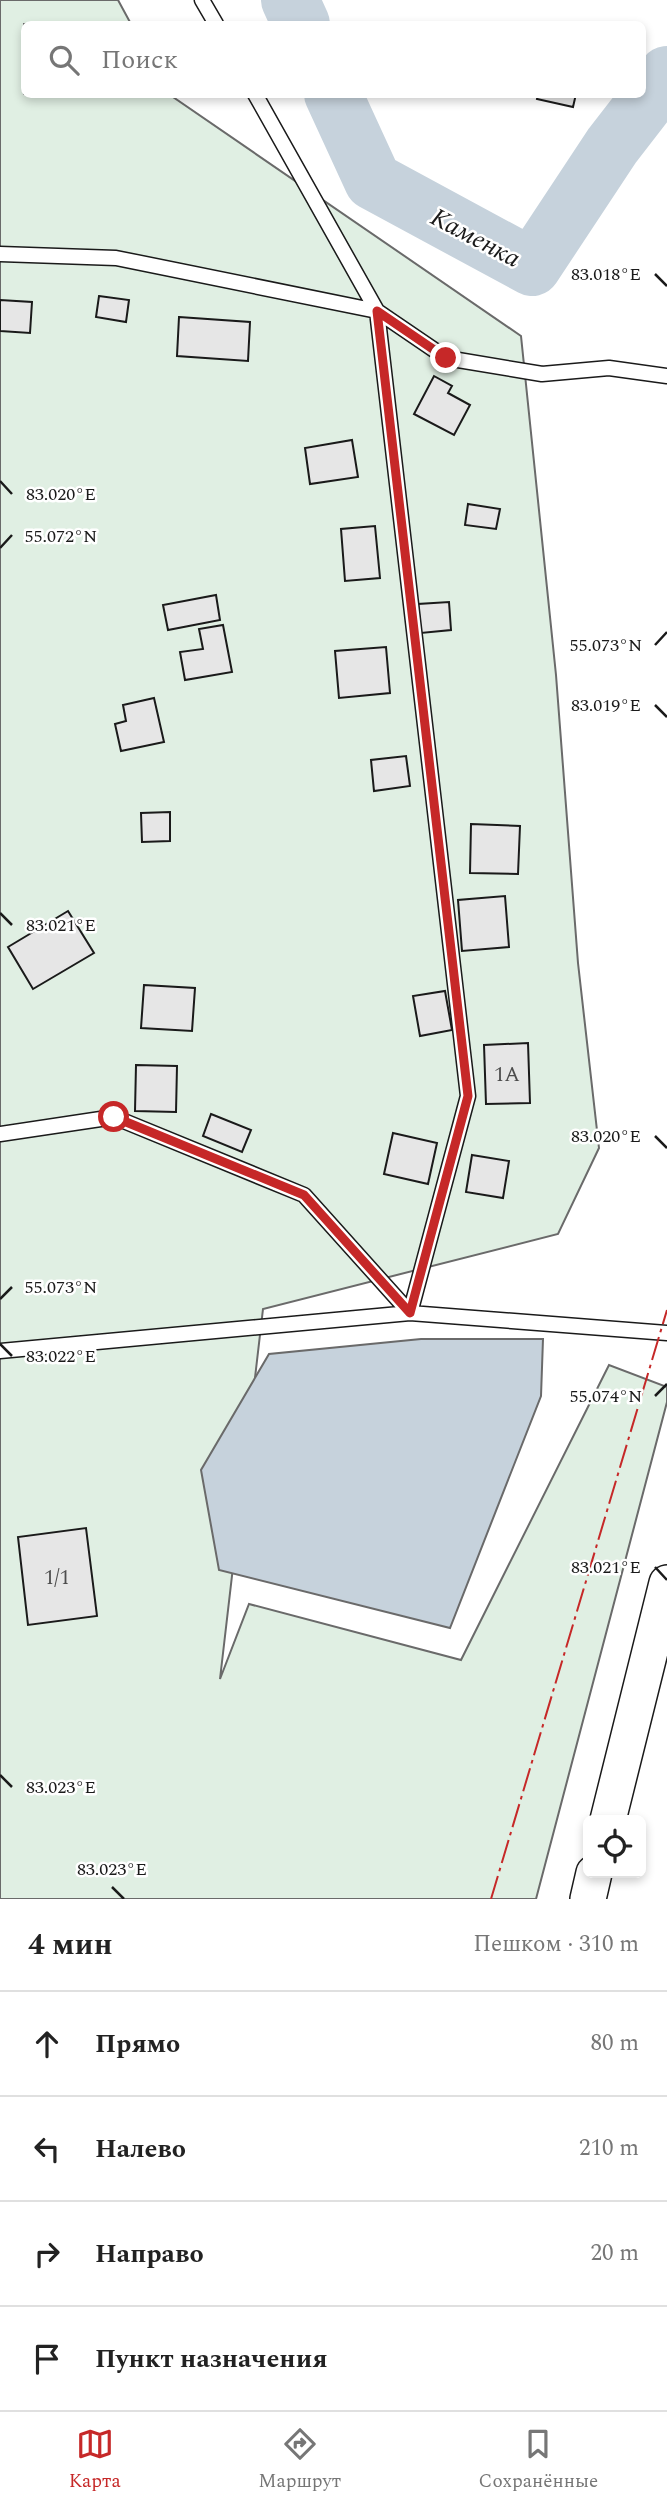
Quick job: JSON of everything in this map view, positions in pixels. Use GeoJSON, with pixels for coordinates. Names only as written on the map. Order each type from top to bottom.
{"type":"FeatureCollection","features":[{"type":"Feature","properties":{"kind":"street"},"geometry":{"type":"LineString","coordinates":[[609,1815],[667,1583]]}},
{"type":"Feature","properties":{"kind":"street"},"geometry":{"type":"LineString","coordinates":[[588,1899],[593,1878]]}},
{"type":"Feature","properties":{"kind":"lane"},"geometry":{"type":"LineString","coordinates":[[202,0],[213,21]]}},
{"type":"Feature","properties":{"kind":"lane"},"geometry":{"type":"LineString","coordinates":[[257,98],[377,311],[468,1096],[410,1313]]}},
{"type":"Feature","properties":{"kind":"lane"},"geometry":{"type":"LineString","coordinates":[[0,254],[116,258],[377,311],[446,358],[542,374],[609,368],[667,376]]}},
{"type":"Feature","properties":{"kind":"lane"},"geometry":{"type":"LineString","coordinates":[[0,1134],[114,1117],[304,1195],[410,1313]]}},
{"type":"Feature","properties":{"kind":"lane"},"geometry":{"type":"LineString","coordinates":[[0,1351],[410,1313],[667,1333]]}},
{"type":"Feature","properties":{"kind":"green space"},"geometry":{"type":"Polygon","coordinates":[[[0,0],[118,0],[129,21],[21,21],[21,98],[174,98],[521,336],[556,675],[578,963],[599,1148],[558,1234],[263,1309],[220,1679],[249,1604],[461,1660],[609,1365],[667,1387],[667,1402],[536,1899],[0,1899],[0,0]]]}},
{"type":"Feature","properties":{"kind":"shaded area"},"geometry":{"type":"Polygon","coordinates":[[[421,1339],[543,1339],[541,1396],[450,1628],[219,1570],[201,1470],[269,1354],[421,1339]]]}},
{"type":"Feature","properties":{"kind":"building"},"geometry":{"type":"Polygon","coordinates":[[[537,98],[575,98],[573,107],[537,98]]]}},
{"type":"Feature","properties":{"kind":"building"},"geometry":{"type":"Polygon","coordinates":[[[99,296],[129,300],[126,322],[96,317],[99,296]]]}},
{"type":"Feature","properties":{"kind":"building"},"geometry":{"type":"Polygon","coordinates":[[[0,300],[32,302],[30,333],[0,331],[0,300]]]}},
{"type":"Feature","properties":{"kind":"building"},"geometry":{"type":"Polygon","coordinates":[[[179,317],[250,322],[248,361],[177,356],[179,317]]]}},
{"type":"Feature","properties":{"kind":"building"},"geometry":{"type":"Polygon","coordinates":[[[434,376],[452,386],[448,393],[470,405],[454,435],[414,414],[434,376]]]}},
{"type":"Feature","properties":{"kind":"building"},"geometry":{"type":"Polygon","coordinates":[[[352,440],[358,477],[310,484],[305,448],[352,440]]]}},
{"type":"Feature","properties":{"kind":"building"},"geometry":{"type":"Polygon","coordinates":[[[468,504],[500,509],[496,529],[465,525],[468,504]]]}},
{"type":"Feature","properties":{"kind":"building"},"geometry":{"type":"Polygon","coordinates":[[[375,526],[380,578],[345,581],[341,529],[375,526]]]}},
{"type":"Feature","properties":{"kind":"building"},"geometry":{"type":"Polygon","coordinates":[[[216,595],[220,620],[168,630],[163,605],[216,595]]]}},
{"type":"Feature","properties":{"kind":"building"},"geometry":{"type":"Polygon","coordinates":[[[449,602],[451,630],[421,633],[418,604],[449,602]]]}},
{"type":"Feature","properties":{"kind":"building"},"geometry":{"type":"Polygon","coordinates":[[[223,625],[232,672],[185,680],[180,652],[203,649],[199,629],[223,625]]]}},
{"type":"Feature","properties":{"kind":"building"},"geometry":{"type":"Polygon","coordinates":[[[386,647],[390,693],[339,698],[335,651],[386,647]]]}},
{"type":"Feature","properties":{"kind":"building"},"geometry":{"type":"Polygon","coordinates":[[[154,698],[164,742],[121,751],[115,724],[126,721],[123,705],[154,698]]]}},
{"type":"Feature","properties":{"kind":"building"},"geometry":{"type":"Polygon","coordinates":[[[406,756],[410,786],[374,791],[371,760],[406,756]]]}},
{"type":"Feature","properties":{"kind":"building"},"geometry":{"type":"Polygon","coordinates":[[[170,812],[170,841],[142,842],[141,813],[170,812]]]}},
{"type":"Feature","properties":{"kind":"building"},"geometry":{"type":"Polygon","coordinates":[[[471,824],[520,826],[518,874],[470,873],[471,824]]]}},
{"type":"Feature","properties":{"kind":"building"},"geometry":{"type":"Polygon","coordinates":[[[505,896],[509,947],[462,951],[458,900],[505,896]]]}},
{"type":"Feature","properties":{"kind":"building"},"geometry":{"type":"Polygon","coordinates":[[[68,911],[94,953],[33,989],[8,947],[68,911]]]}},
{"type":"Feature","properties":{"kind":"building"},"geometry":{"type":"Polygon","coordinates":[[[144,985],[195,988],[192,1031],[141,1028],[144,985]]]}},
{"type":"Feature","properties":{"kind":"building"},"geometry":{"type":"Polygon","coordinates":[[[445,991],[452,1030],[420,1036],[413,996],[445,991]]]}},
{"type":"Feature","properties":{"kind":"building"},"geometry":{"type":"Polygon","coordinates":[[[528,1043],[530,1103],[486,1104],[484,1045],[528,1043]]]}},
{"type":"Feature","properties":{"kind":"building"},"geometry":{"type":"Polygon","coordinates":[[[136,1065],[177,1066],[176,1112],[135,1111],[136,1065]]]}},
{"type":"Feature","properties":{"kind":"building"},"geometry":{"type":"Polygon","coordinates":[[[211,1114],[251,1130],[242,1152],[203,1136],[211,1114]]]}},
{"type":"Feature","properties":{"kind":"building"},"geometry":{"type":"Polygon","coordinates":[[[393,1133],[437,1143],[428,1184],[384,1174],[393,1133]]]}},
{"type":"Feature","properties":{"kind":"building"},"geometry":{"type":"Polygon","coordinates":[[[472,1155],[509,1161],[503,1198],[466,1192],[472,1155]]]}},
{"type":"Feature","properties":{"kind":"building"},"geometry":{"type":"Polygon","coordinates":[[[86,1528],[97,1616],[28,1625],[18,1537],[86,1528]]]}},
{"type":"Feature","properties":{"kind":"waterway","name":"Каменка"},"geometry":{"type":"LineString","coordinates":[[290,0],[300,21]]}},
{"type":"Feature","properties":{"kind":"waterway","name":"Каменка"},"geometry":{"type":"LineString","coordinates":[[335,98],[373,181],[532,267],[612,146],[667,75]]}},
{"type":"Feature","properties":{"kind":"power"},"geometry":{"type":"LineString","coordinates":[[491,1899],[667,1310]]}},
{"type":"Feature","properties":{"kind":"route"},"geometry":{"type":"LineString","coordinates":[[114,1117],[304,1195],[410,1313],[468,1096],[377,311],[446,358]]}}]}
